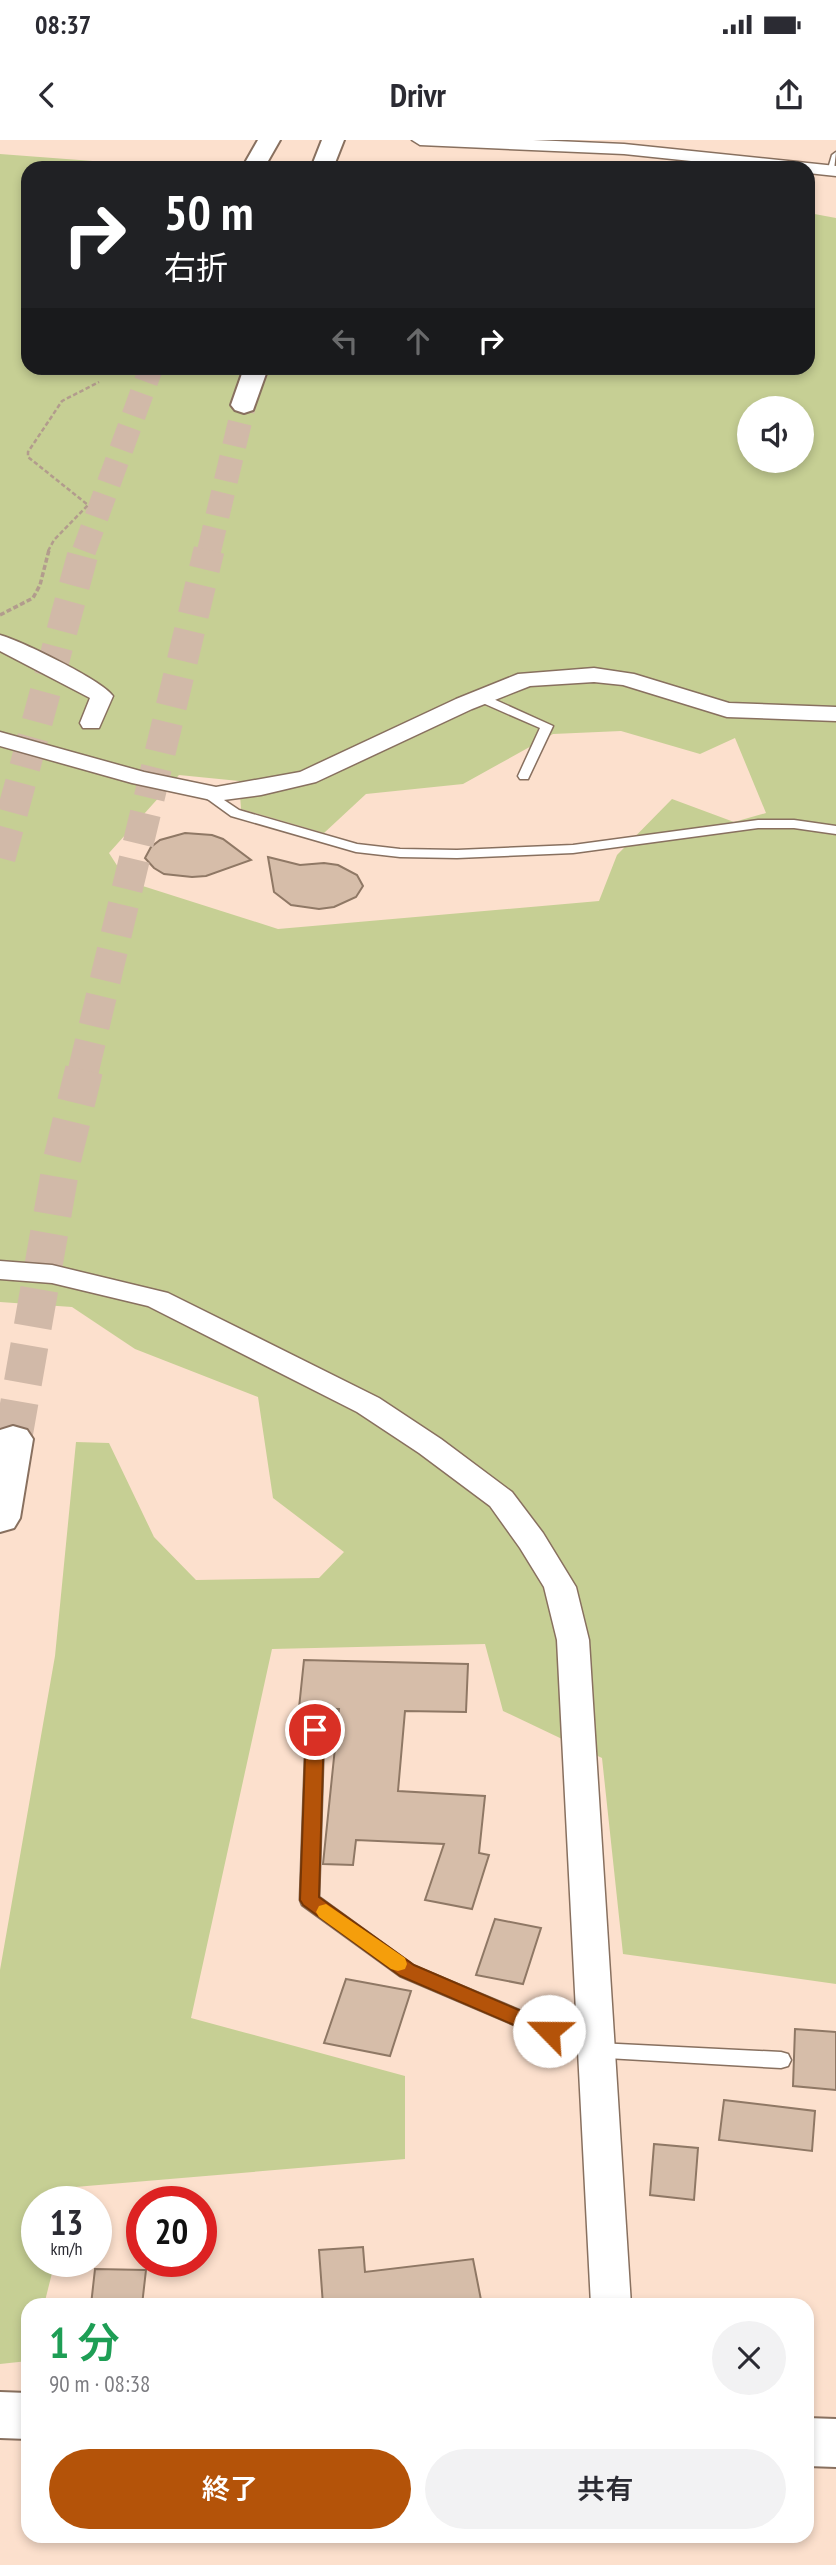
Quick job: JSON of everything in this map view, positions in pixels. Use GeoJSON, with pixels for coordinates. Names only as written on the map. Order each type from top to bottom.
{"type":"FeatureCollection","features":[{"type":"Feature","properties":{"kind":"main road"},"geometry":{"type":"LineString","coordinates":[[257,161],[269,140]]}},
{"type":"Feature","properties":{"kind":"main road"},"geometry":{"type":"LineString","coordinates":[[325,161],[333,140]]}},
{"type":"Feature","properties":{"kind":"main road"},"geometry":{"type":"LineString","coordinates":[[244,405],[254,375]]}},
{"type":"Feature","properties":{"kind":"main road"},"geometry":{"type":"LineString","coordinates":[[0,1518],[13,1439]]}},
{"type":"Feature","properties":{"kind":"main road"},"geometry":{"type":"LineString","coordinates":[[0,2415],[21,2416]]}},
{"type":"Feature","properties":{"kind":"main road"},"geometry":{"type":"LineString","coordinates":[[814,2441],[836,2443]]}},
{"type":"Feature","properties":{"kind":"street"},"geometry":{"type":"LineString","coordinates":[[420,140],[576,145],[737,161]]}},
{"type":"Feature","properties":{"kind":"street"},"geometry":{"type":"LineString","coordinates":[[815,167],[834,165]]}},
{"type":"Feature","properties":{"kind":"street"},"geometry":{"type":"LineString","coordinates":[[0,642],[85,684],[102,696],[90,723]]}},
{"type":"Feature","properties":{"kind":"street"},"geometry":{"type":"LineString","coordinates":[[0,739],[140,778],[206,792],[236,793],[308,777],[480,697],[526,680],[594,675],[626,679],[727,710],[836,714]]}},
{"type":"Feature","properties":{"kind":"street"},"geometry":{"type":"LineString","coordinates":[[0,1270],[52,1274],[158,1298],[368,1405],[430,1446],[501,1499],[532,1541],[560,1587],[573,1640],[611,2298]]}},
{"type":"Feature","properties":{"kind":"lane"},"geometry":{"type":"LineString","coordinates":[[480,697],[547,726],[524,776]]}},
{"type":"Feature","properties":{"kind":"lane"},"geometry":{"type":"LineString","coordinates":[[206,792],[234,813],[356,848],[400,853],[457,854],[573,849],[758,824],[794,824],[836,830]]}},
{"type":"Feature","properties":{"kind":"lane"},"geometry":{"type":"LineString","coordinates":[[315,1730],[310,1900],[407,1970],[596,2051],[781,2060]]}},
{"type":"Feature","properties":{"kind":"path"},"geometry":{"type":"LineString","coordinates":[[0,615],[33,598],[40,585],[46,555],[54,540],[88,505],[28,457],[28,452],[62,401],[99,382]]}},
{"type":"Feature","properties":{"kind":"green space"},"geometry":{"type":"Polygon","coordinates":[[[0,154],[93,161],[21,161],[21,375],[815,375],[815,214],[836,218],[836,1984],[623,1954],[602,1758],[503,1711],[485,1644],[272,1649],[191,2018],[405,2076],[405,2159],[87,2186],[21,2186],[21,2277],[51,2277],[46,2298],[21,2298],[21,2362],[0,2364],[0,1970],[55,1656],[76,1442],[109,1443],[154,1537],[196,1580],[319,1578],[344,1552],[273,1498],[258,1397],[135,1349],[72,1307],[0,1302],[0,154]],[[621,731],[553,734],[463,784],[366,794],[324,833],[241,809],[239,781],[179,775],[109,853],[127,881],[278,929],[599,901],[617,855],[672,799],[734,822],[766,813],[735,738],[700,754],[621,731]]]}},
{"type":"Feature","properties":{"kind":"building"},"geometry":{"type":"Polygon","coordinates":[[[185,833],[212,835],[223,839],[251,860],[206,876],[192,877],[164,874],[145,858],[151,847],[160,840],[185,833]]]}},
{"type":"Feature","properties":{"kind":"building"},"geometry":{"type":"Polygon","coordinates":[[[268,857],[300,865],[338,865],[357,875],[363,886],[356,897],[334,907],[319,909],[291,905],[274,892],[268,857]]]}},
{"type":"Feature","properties":{"kind":"building"},"geometry":{"type":"Polygon","coordinates":[[[304,1660],[468,1664],[466,1712],[405,1711],[398,1791],[485,1796],[479,1853],[489,1855],[472,1909],[425,1900],[444,1844],[356,1840],[353,1865],[323,1864],[339,1709],[299,1708],[304,1660]]]}},
{"type":"Feature","properties":{"kind":"building"},"geometry":{"type":"Polygon","coordinates":[[[495,1919],[541,1928],[523,1984],[476,1975],[495,1919]]]}},
{"type":"Feature","properties":{"kind":"building"},"geometry":{"type":"Polygon","coordinates":[[[346,1979],[411,1991],[390,2056],[324,2043],[346,1979]]]}},
{"type":"Feature","properties":{"kind":"building"},"geometry":{"type":"Polygon","coordinates":[[[795,2029],[836,2032],[836,2090],[793,2086],[795,2029]]]}},
{"type":"Feature","properties":{"kind":"building"},"geometry":{"type":"Polygon","coordinates":[[[724,2100],[815,2111],[812,2151],[719,2140],[724,2100]]]}},
{"type":"Feature","properties":{"kind":"building"},"geometry":{"type":"Polygon","coordinates":[[[654,2144],[698,2148],[694,2200],[650,2195],[654,2144]]]}},
{"type":"Feature","properties":{"kind":"building"},"geometry":{"type":"Polygon","coordinates":[[[363,2247],[365,2272],[473,2259],[481,2298],[322,2298],[319,2250],[363,2247]]]}},
{"type":"Feature","properties":{"kind":"building"},"geometry":{"type":"Polygon","coordinates":[[[112,2269],[126,2270],[126,2277],[145,2277],[143,2298],[92,2298],[94,2277],[112,2277],[112,2269]]]}},
{"type":"Feature","properties":{"kind":"tunnel"},"geometry":{"type":"LineString","coordinates":[[84,551],[148,375]]}},
{"type":"Feature","properties":{"kind":"tunnel"},"geometry":{"type":"LineString","coordinates":[[209,551],[244,405]]}},
{"type":"Feature","properties":{"kind":"tunnel"},"geometry":{"type":"LineString","coordinates":[[0,858],[84,550]]}},
{"type":"Feature","properties":{"kind":"tunnel"},"geometry":{"type":"LineString","coordinates":[[83,1072],[209,550]]}},
{"type":"Feature","properties":{"kind":"tunnel"},"geometry":{"type":"LineString","coordinates":[[13,1439],[62,1160],[84,1070]]}},
{"type":"Feature","properties":{"kind":"slow traffic"},"geometry":{"type":"LineString","coordinates":[[326,1912],[398,1964]]}},
{"type":"Feature","properties":{"kind":"route"},"geometry":{"type":"LineString","coordinates":[[315,1730],[310,1900],[407,1970],[549,2031]]}}]}
